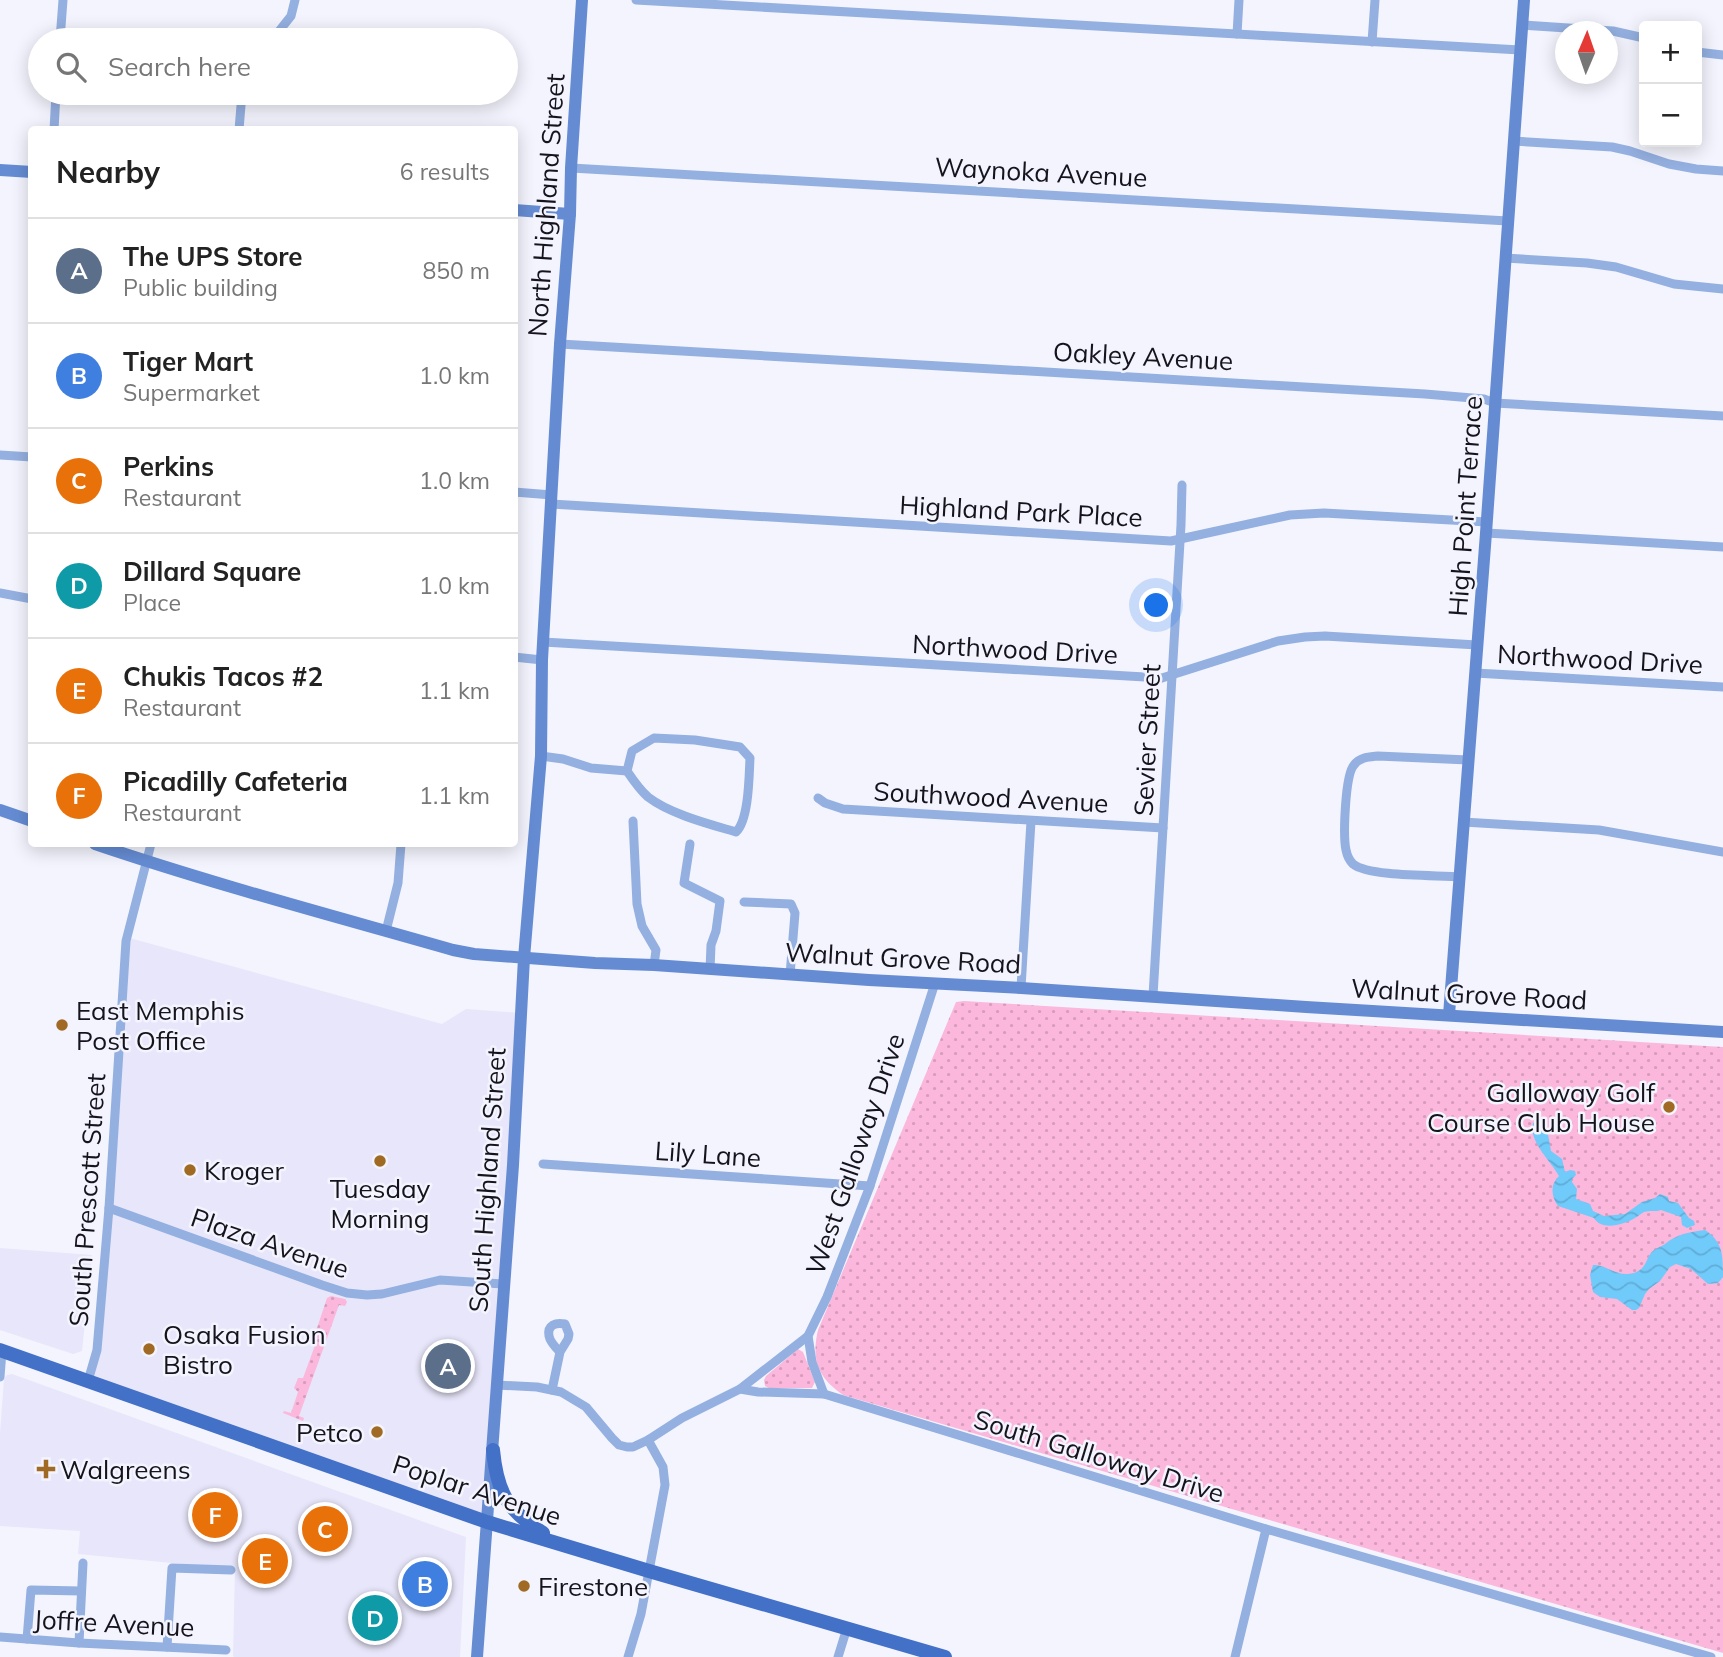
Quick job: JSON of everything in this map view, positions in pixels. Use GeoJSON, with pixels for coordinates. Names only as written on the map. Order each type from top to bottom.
{"type":"FeatureCollection","features":[{"type":"Feature","properties":{"kind":"main road","name":"North Highland Street"},"geometry":{"type":"LineString","coordinates":[[524,958],[541,756],[542,660],[582,0]]}},
{"type":"Feature","properties":{"kind":"main road","name":"High Point Terrace"},"geometry":{"type":"LineString","coordinates":[[1449,1015],[1524,0]]}},
{"type":"Feature","properties":{"kind":"main road"},"geometry":{"type":"LineString","coordinates":[[0,170],[28,172]]}},
{"type":"Feature","properties":{"kind":"main road"},"geometry":{"type":"LineString","coordinates":[[518,210],[570,214]]}},
{"type":"Feature","properties":{"kind":"main road"},"geometry":{"type":"LineString","coordinates":[[0,810],[28,820]]}},
{"type":"Feature","properties":{"kind":"main road","name":"Walnut Grove Road"},"geometry":{"type":"LineString","coordinates":[[104,847],[465,953],[1723,1032]]}},
{"type":"Feature","properties":{"kind":"main road","name":"South Highland Street"},"geometry":{"type":"LineString","coordinates":[[477,1657],[513,1165],[524,958]]}},
{"type":"Feature","properties":{"kind":"main road","name":"Poplar Avenue"},"geometry":{"type":"LineString","coordinates":[[1,1350],[487,1522],[649,1572],[945,1657]]}},
{"type":"Feature","properties":{"kind":"main road"},"geometry":{"type":"LineString","coordinates":[[493,1450],[499,1485],[512,1510],[559,1543]]}},
{"type":"Feature","properties":{"kind":"street"},"geometry":{"type":"LineString","coordinates":[[61,28],[63,0]]}},
{"type":"Feature","properties":{"kind":"street"},"geometry":{"type":"LineString","coordinates":[[282,28],[291,16],[295,0]]}},
{"type":"Feature","properties":{"kind":"street"},"geometry":{"type":"LineString","coordinates":[[636,0],[728,3],[1520,50]]}},
{"type":"Feature","properties":{"kind":"street"},"geometry":{"type":"LineString","coordinates":[[1237,34],[1239,0]]}},
{"type":"Feature","properties":{"kind":"street"},"geometry":{"type":"LineString","coordinates":[[1372,42],[1375,0]]}},
{"type":"Feature","properties":{"kind":"street"},"geometry":{"type":"LineString","coordinates":[[1522,24],[1613,31],[1639,37]]}},
{"type":"Feature","properties":{"kind":"street"},"geometry":{"type":"LineString","coordinates":[[1702,53],[1723,55]]}},
{"type":"Feature","properties":{"kind":"street"},"geometry":{"type":"LineString","coordinates":[[54,126],[55,105]]}},
{"type":"Feature","properties":{"kind":"street"},"geometry":{"type":"LineString","coordinates":[[239,126],[241,105]]}},
{"type":"Feature","properties":{"kind":"street"},"geometry":{"type":"LineString","coordinates":[[1513,141],[1612,147],[1670,164],[1723,171]]}},
{"type":"Feature","properties":{"kind":"street","name":"Waynoka Avenue"},"geometry":{"type":"LineString","coordinates":[[571,168],[1508,221]]}},
{"type":"Feature","properties":{"kind":"street"},"geometry":{"type":"LineString","coordinates":[[1505,258],[1597,264],[1674,284],[1723,289]]}},
{"type":"Feature","properties":{"kind":"street","name":"Oakley Avenue"},"geometry":{"type":"LineString","coordinates":[[560,344],[1425,394],[1484,399],[1495,403],[1723,416]]}},
{"type":"Feature","properties":{"kind":"street"},"geometry":{"type":"LineString","coordinates":[[0,455],[28,457]]}},
{"type":"Feature","properties":{"kind":"street","name":"Sevier Street"},"geometry":{"type":"LineString","coordinates":[[1153,996],[1182,485]]}},
{"type":"Feature","properties":{"kind":"street","name":"Highland Park Place"},"geometry":{"type":"LineString","coordinates":[[518,493],[551,499],[1171,541],[1281,517],[1316,513],[1723,547]]}},
{"type":"Feature","properties":{"kind":"street"},"geometry":{"type":"LineString","coordinates":[[0,593],[28,598]]}},
{"type":"Feature","properties":{"kind":"street","name":"Northwood Drive"},"geometry":{"type":"LineString","coordinates":[[543,642],[1162,678],[1265,645],[1305,637],[1477,645]]}},
{"type":"Feature","properties":{"kind":"street"},"geometry":{"type":"LineString","coordinates":[[518,657],[542,660]]}},
{"type":"Feature","properties":{"kind":"street","name":"Northwood Drive"},"geometry":{"type":"LineString","coordinates":[[1475,673],[1723,687]]}},
{"type":"Feature","properties":{"kind":"street"},"geometry":{"type":"LineString","coordinates":[[541,756],[563,759],[591,768],[626,771],[647,796],[664,806],[736,832],[742,827],[750,758],[740,747],[695,740],[654,738],[632,751],[626,771]]}},
{"type":"Feature","properties":{"kind":"street"},"geometry":{"type":"LineString","coordinates":[[1460,877],[1368,871],[1354,865],[1349,860],[1345,842],[1347,780],[1350,770],[1364,757],[1378,755],[1468,760]]}},
{"type":"Feature","properties":{"kind":"street","name":"Southwood Avenue"},"geometry":{"type":"LineString","coordinates":[[818,799],[843,809],[1163,828]]}},
{"type":"Feature","properties":{"kind":"street"},"geometry":{"type":"LineString","coordinates":[[633,821],[637,904],[642,926],[656,950],[654,965]]}},
{"type":"Feature","properties":{"kind":"street"},"geometry":{"type":"LineString","coordinates":[[1021,988],[1031,821]]}},
{"type":"Feature","properties":{"kind":"street"},"geometry":{"type":"LineString","coordinates":[[1464,822],[1607,831],[1723,852]]}},
{"type":"Feature","properties":{"kind":"street"},"geometry":{"type":"LineString","coordinates":[[691,844],[684,883],[720,901],[711,945],[710,970]]}},
{"type":"Feature","properties":{"kind":"street","name":"South Prescott Street"},"geometry":{"type":"LineString","coordinates":[[88,1381],[97,1350],[126,937],[150,847]]}},
{"type":"Feature","properties":{"kind":"street"},"geometry":{"type":"LineString","coordinates":[[386,931],[398,883],[401,847]]}},
{"type":"Feature","properties":{"kind":"street"},"geometry":{"type":"LineString","coordinates":[[744,902],[792,904],[795,913],[790,975]]}},
{"type":"Feature","properties":{"kind":"street","name":"West Galloway Drive"},"geometry":{"type":"LineString","coordinates":[[740,1389],[808,1336],[827,1297],[870,1186],[935,983]]}},
{"type":"Feature","properties":{"kind":"street","name":"Lily Lane"},"geometry":{"type":"LineString","coordinates":[[542,1164],[870,1186]]}},
{"type":"Feature","properties":{"kind":"street","name":"Plaza Avenue"},"geometry":{"type":"LineString","coordinates":[[109,1208],[347,1293],[382,1294],[440,1280],[503,1284]]}},
{"type":"Feature","properties":{"kind":"street"},"geometry":{"type":"LineString","coordinates":[[808,1336],[812,1362],[824,1394]]}},
{"type":"Feature","properties":{"kind":"street"},"geometry":{"type":"LineString","coordinates":[[0,1377],[1,1350]]}},
{"type":"Feature","properties":{"kind":"street"},"geometry":{"type":"LineString","coordinates":[[552,1390],[560,1352]]}},
{"type":"Feature","properties":{"kind":"street"},"geometry":{"type":"LineString","coordinates":[[497,1385],[537,1387],[561,1392],[586,1407],[619,1444],[633,1447],[681,1418],[740,1389]]}},
{"type":"Feature","properties":{"kind":"street","name":"South Galloway Drive"},"geometry":{"type":"LineString","coordinates":[[740,1389],[824,1394],[1266,1529],[1712,1657]]}},
{"type":"Feature","properties":{"kind":"street"},"geometry":{"type":"LineString","coordinates":[[628,1657],[641,1614],[664,1493],[665,1477],[660,1460],[648,1440]]}},
{"type":"Feature","properties":{"kind":"street"},"geometry":{"type":"LineString","coordinates":[[1235,1657],[1266,1529]]}},
{"type":"Feature","properties":{"kind":"street"},"geometry":{"type":"LineString","coordinates":[[79,1643],[83,1563]]}},
{"type":"Feature","properties":{"kind":"street"},"geometry":{"type":"LineString","coordinates":[[167,1647],[172,1568],[231,1570]]}},
{"type":"Feature","properties":{"kind":"street"},"geometry":{"type":"LineString","coordinates":[[27,1639],[31,1590],[81,1591]]}},
{"type":"Feature","properties":{"kind":"street"},"geometry":{"type":"LineString","coordinates":[[838,1657],[846,1628]]}},
{"type":"Feature","properties":{"kind":"street","name":"Joffre Avenue"},"geometry":{"type":"LineString","coordinates":[[0,1637],[226,1650]]}},
{"type":"Feature","properties":{"kind":"shaded area"},"geometry":{"type":"Polygon","coordinates":[[[126,937],[442,1024],[466,1009],[521,1013],[487,1522],[88,1381],[94,1357],[126,937]]]}},
{"type":"Feature","properties":{"kind":"shaded area"},"geometry":{"type":"Polygon","coordinates":[[[956,1002],[1723,1047],[1723,1653],[843,1395],[834,1389],[818,1367],[815,1350],[818,1330],[956,1002]]]}},
{"type":"Feature","properties":{"kind":"shaded area"},"geometry":{"type":"Polygon","coordinates":[[[0,1248],[92,1255],[82,1351],[73,1354],[0,1330],[0,1248]]]}},
{"type":"Feature","properties":{"kind":"shaded area"},"geometry":{"type":"Polygon","coordinates":[[[331,1296],[345,1299],[347,1302],[345,1306],[339,1305],[299,1416],[304,1418],[303,1421],[283,1413],[291,1413],[298,1392],[294,1388],[298,1378],[303,1378],[317,1340],[311,1335],[316,1331],[327,1298],[331,1296]]]}},
{"type":"Feature","properties":{"kind":"shaded area"},"geometry":{"type":"Polygon","coordinates":[[[798,1349],[803,1352],[815,1382],[812,1388],[765,1386],[766,1376],[798,1349]]]}},
{"type":"Feature","properties":{"kind":"shaded area"},"geometry":{"type":"Polygon","coordinates":[[[12,1374],[466,1537],[460,1657],[234,1657],[235,1569],[78,1554],[80,1531],[0,1526],[0,1433],[4,1379],[12,1374]]]}},
{"type":"Feature","properties":{"kind":"water"},"geometry":{"type":"Polygon","coordinates":[[[1533,1123],[1546,1123],[1551,1151],[1562,1159],[1565,1172],[1575,1171],[1572,1182],[1577,1189],[1576,1199],[1590,1204],[1593,1211],[1604,1216],[1625,1214],[1660,1194],[1668,1197],[1669,1201],[1678,1203],[1695,1225],[1687,1228],[1682,1225],[1681,1217],[1661,1210],[1644,1212],[1625,1223],[1607,1226],[1594,1218],[1558,1206],[1552,1190],[1559,1176],[1534,1137],[1532,1130],[1533,1123]]]}},
{"type":"Feature","properties":{"kind":"water"},"geometry":{"type":"Polygon","coordinates":[[[1705,1230],[1719,1244],[1721,1250],[1723,1277],[1718,1283],[1708,1284],[1691,1269],[1676,1264],[1649,1289],[1636,1310],[1617,1299],[1600,1297],[1593,1292],[1590,1275],[1593,1265],[1622,1274],[1634,1273],[1643,1267],[1653,1251],[1674,1238],[1705,1230]]]}},
{"type":"Feature","properties":{"kind":"place","name":"East Memphis Post Office"},"geometry":{"type":"Point","coordinates":[62,1025]}},
{"type":"Feature","properties":{"kind":"place","name":"Galloway Golf Course Club House"},"geometry":{"type":"Point","coordinates":[1669,1107]}},
{"type":"Feature","properties":{"kind":"place","name":"Tuesday Morning"},"geometry":{"type":"Point","coordinates":[380,1161]}},
{"type":"Feature","properties":{"kind":"place","name":"Kroger"},"geometry":{"type":"Point","coordinates":[190,1170]}},
{"type":"Feature","properties":{"kind":"place","name":"Osaka Fusion Bistro"},"geometry":{"type":"Point","coordinates":[149,1349]}},
{"type":"Feature","properties":{"kind":"place","name":"The UPS Store"},"geometry":{"type":"Point","coordinates":[448,1366]}},
{"type":"Feature","properties":{"kind":"place","name":"Petco"},"geometry":{"type":"Point","coordinates":[377,1432]}},
{"type":"Feature","properties":{"kind":"place","name":"Walgreens"},"geometry":{"type":"Point","coordinates":[46,1469]}},
{"type":"Feature","properties":{"kind":"place","name":"Picadilly Cafeteria"},"geometry":{"type":"Point","coordinates":[215,1515]}},
{"type":"Feature","properties":{"kind":"place","name":"Perkins"},"geometry":{"type":"Point","coordinates":[325,1529]}},
{"type":"Feature","properties":{"kind":"place","name":"Chukis Tacos #2"},"geometry":{"type":"Point","coordinates":[265,1561]}},
{"type":"Feature","properties":{"kind":"place","name":"Tiger Mart"},"geometry":{"type":"Point","coordinates":[425,1584]}},
{"type":"Feature","properties":{"kind":"place","name":"Firestone"},"geometry":{"type":"Point","coordinates":[524,1586]}},
{"type":"Feature","properties":{"kind":"place","name":"Dillard Square"},"geometry":{"type":"Point","coordinates":[375,1618]}}]}
